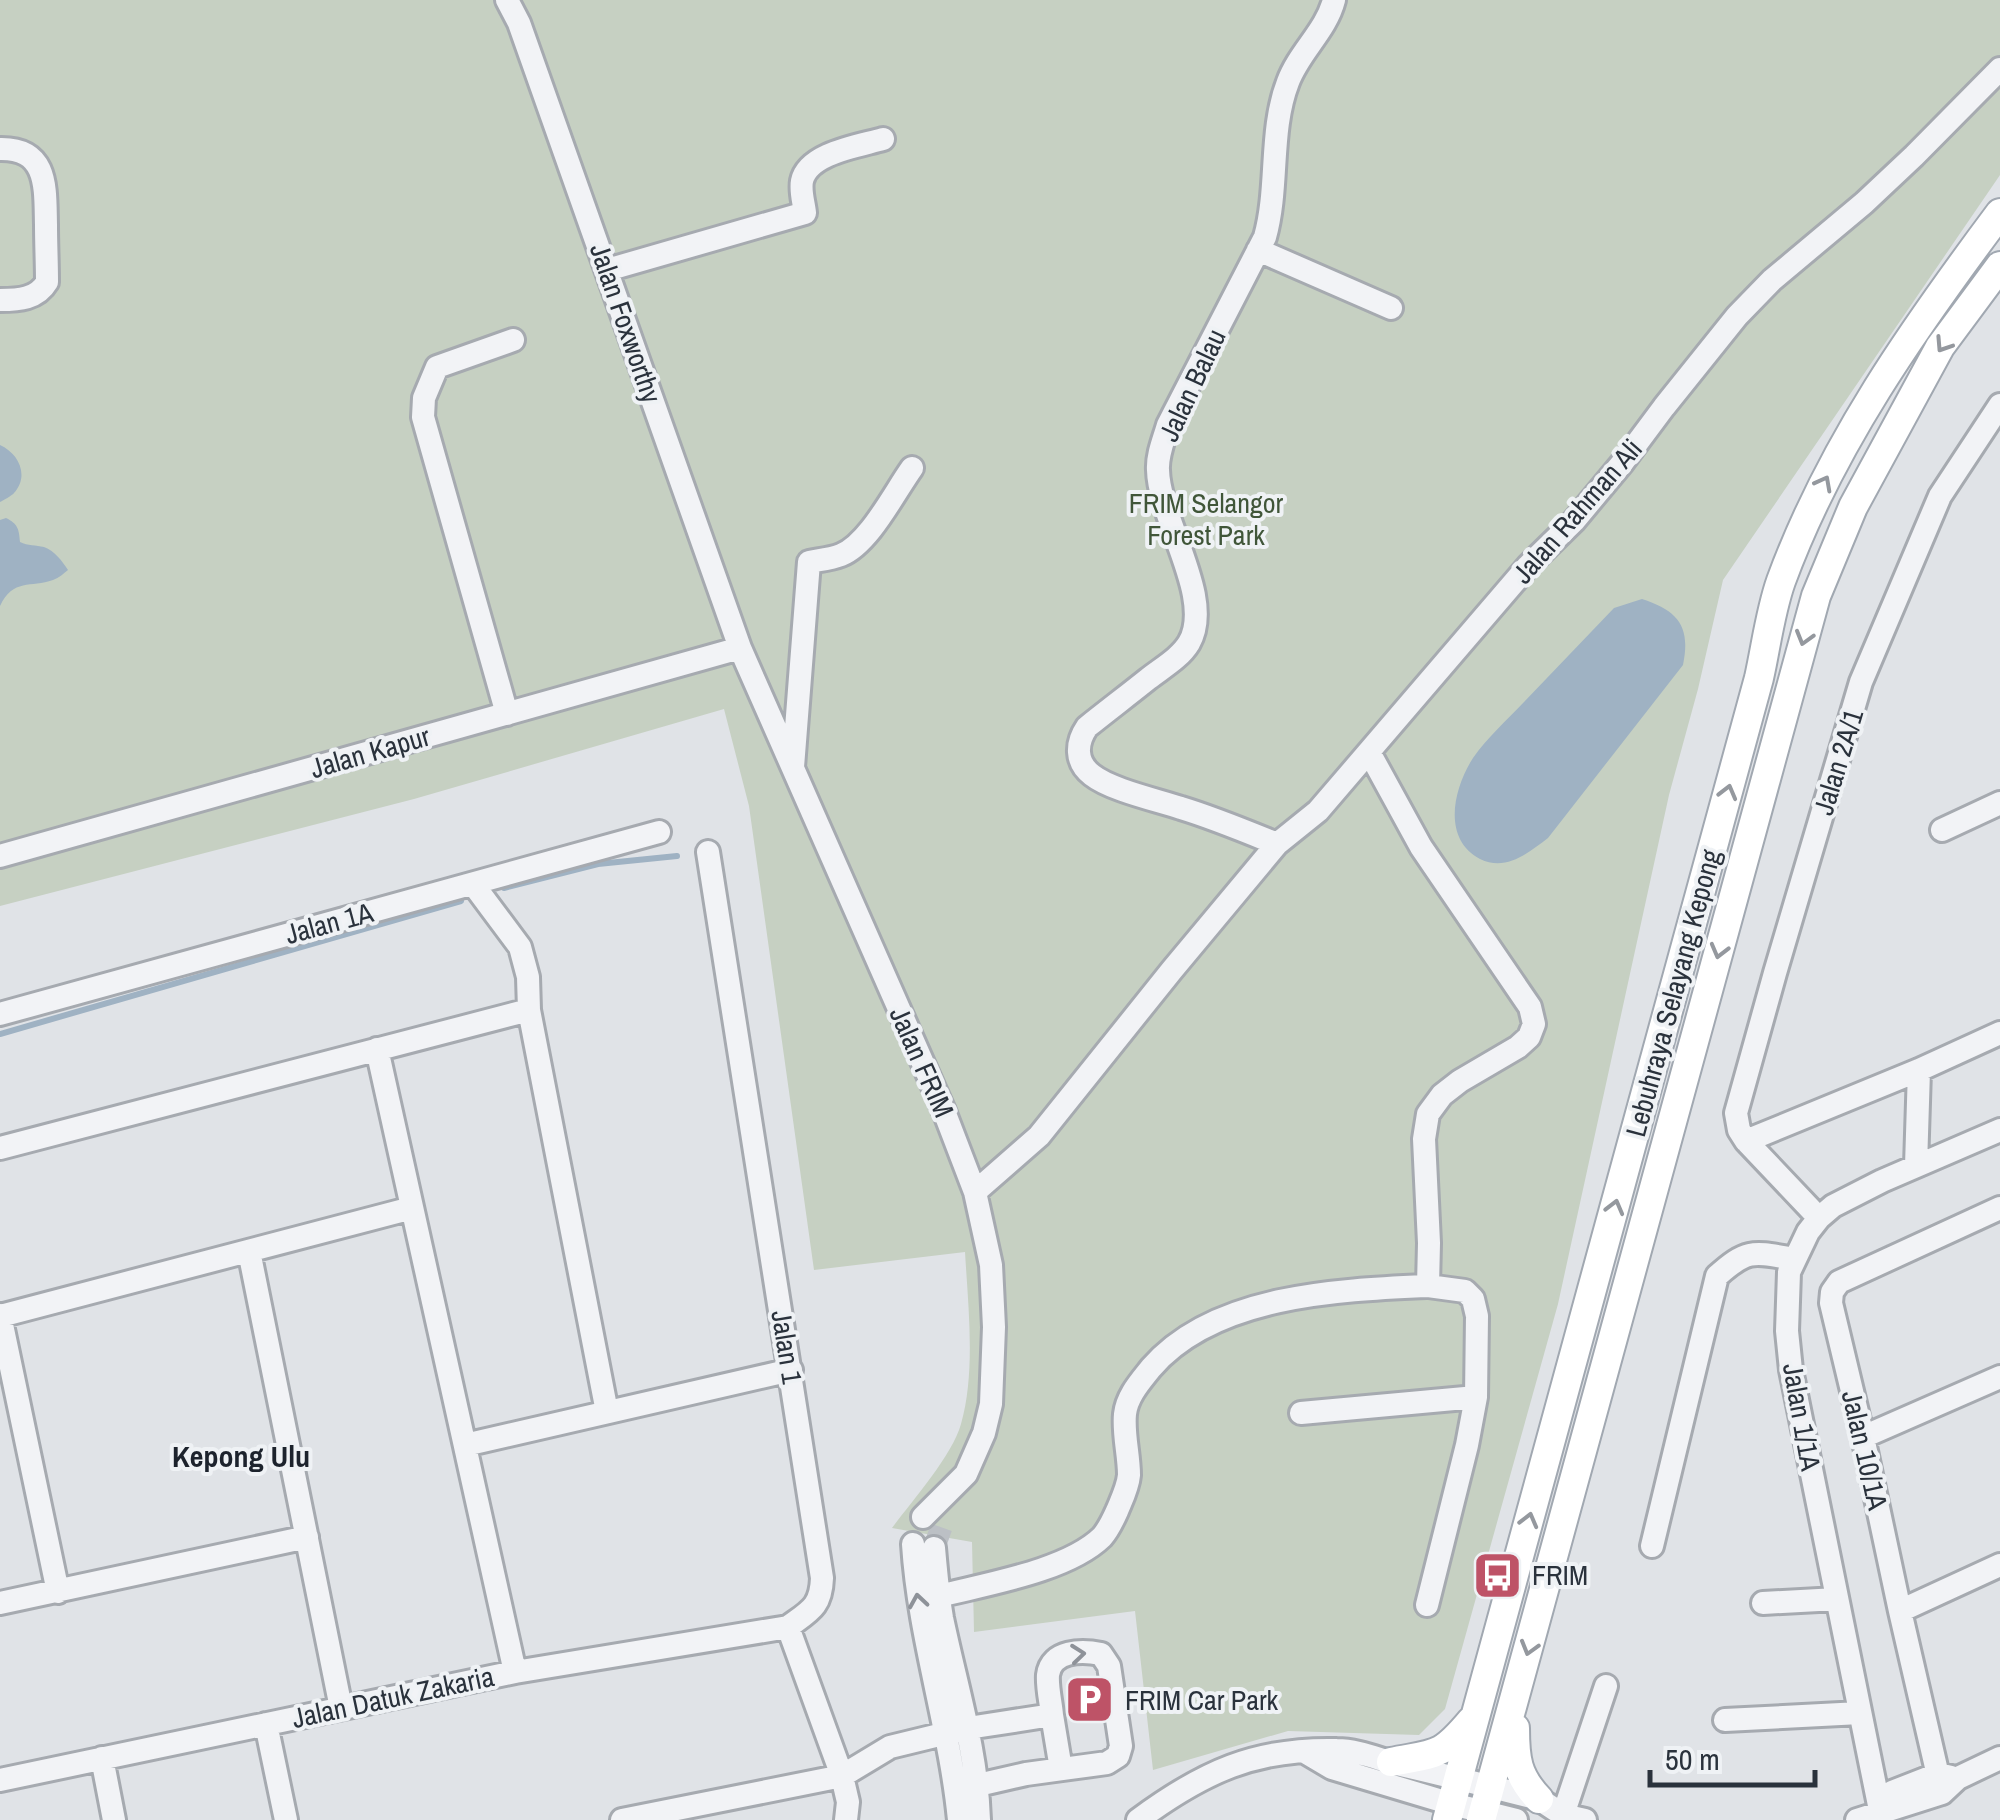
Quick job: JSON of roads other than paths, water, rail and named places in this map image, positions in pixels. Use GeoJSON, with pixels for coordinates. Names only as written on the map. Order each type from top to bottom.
{"type":"FeatureCollection","features":[{"type":"Feature","properties":{"kind":"main road","name":"Lebuhraya Selayang Kepong"},"geometry":{"type":"LineString","coordinates":[[1452,1801],[1754,698],[1780,584],[1816,498],[1868,401],[1924,315],[2000,212]]}},
{"type":"Feature","properties":{"kind":"main road","name":"Lebuhraya Selayang Kepong"},"geometry":{"type":"LineString","coordinates":[[1485,1806],[1816,596],[1852,507],[1940,347],[2000,266]]}},
{"type":"Feature","properties":{"kind":"main road"},"geometry":{"type":"LineString","coordinates":[[1516,1696],[1516,1760],[1528,1787],[1565,1815]]}},
{"type":"Feature","properties":{"kind":"main road"},"geometry":{"type":"LineString","coordinates":[[1391,1762],[1444,1750],[1476,1716]]}},
{"type":"Feature","properties":{"kind":"street","name":"Jalan Foxworthy"},"geometry":{"type":"LineString","coordinates":[[508,0],[520,23],[740,648]]}},
{"type":"Feature","properties":{"kind":"street","name":"Jalan Balau"},"geometry":{"type":"LineString","coordinates":[[1277,844],[1094,777],[1080,758],[1078,747],[1087,727],[1181,654],[1194,632],[1194,595],[1160,489],[1158,468],[1168,425],[1265,237],[1288,80],[1321,30],[1334,0]]}},
{"type":"Feature","properties":{"kind":"street","name":"Jalan Rahman Ali"},"geometry":{"type":"LineString","coordinates":[[975,1192],[1039,1136],[1277,844],[1318,811],[1528,566],[1574,521],[1737,316],[1772,280],[1902,168],[2000,69]]}},
{"type":"Feature","properties":{"kind":"street"},"geometry":{"type":"LineString","coordinates":[[607,270],[805,213],[801,188],[803,176],[813,164],[823,157],[883,139]]}},
{"type":"Feature","properties":{"kind":"street"},"geometry":{"type":"LineString","coordinates":[[0,148],[34,159],[45,180],[47,282],[42,290],[22,300],[0,300]]}},
{"type":"Feature","properties":{"kind":"street"},"geometry":{"type":"LineString","coordinates":[[1258,250],[1391,308]]}},
{"type":"Feature","properties":{"kind":"street"},"geometry":{"type":"LineString","coordinates":[[506,714],[423,417],[424,398],[437,367],[513,340]]}},
{"type":"Feature","properties":{"kind":"street","name":"Jalan 2A/1"},"geometry":{"type":"LineString","coordinates":[[1746,1141],[1736,1113],[1862,682],[1940,496],[2000,405]]}},
{"type":"Feature","properties":{"kind":"street"},"geometry":{"type":"LineString","coordinates":[[793,769],[809,562],[842,554],[855,546],[912,468]]}},
{"type":"Feature","properties":{"kind":"street","name":"Jalan Kapur"},"geometry":{"type":"LineString","coordinates":[[0,856],[740,648]]}},
{"type":"Feature","properties":{"kind":"street","name":"Jalan FRIM"},"geometry":{"type":"LineString","coordinates":[[740,648],[975,1192],[991,1265],[992,1390],[979,1446],[966,1474],[933,1518]]}},
{"type":"Feature","properties":{"kind":"street"},"geometry":{"type":"LineString","coordinates":[[1370,752],[1421,848],[1530,1006],[1534,1024],[1530,1037],[1460,1081],[1442,1095],[1428,1114],[1424,1139],[1428,1286]]}},
{"type":"Feature","properties":{"kind":"street"},"geometry":{"type":"LineString","coordinates":[[1942,830],[2000,803]]}},
{"type":"Feature","properties":{"kind":"street","name":"Jalan 1A"},"geometry":{"type":"LineString","coordinates":[[0,1014],[659,832]]}},
{"type":"Feature","properties":{"kind":"street","name":"Jalan 1"},"geometry":{"type":"LineString","coordinates":[[708,852],[822,1578],[822,1595],[811,1610],[788,1627]]}},
{"type":"Feature","properties":{"kind":"street"},"geometry":{"type":"LineString","coordinates":[[473,884],[520,947],[528,977],[529,1010],[607,1412]]}},
{"type":"Feature","properties":{"kind":"street"},"geometry":{"type":"LineString","coordinates":[[0,1148],[529,1010]]}},
{"type":"Feature","properties":{"kind":"street"},"geometry":{"type":"LineString","coordinates":[[1820,1218],[1746,1141],[2000,1033]]}},
{"type":"Feature","properties":{"kind":"street"},"geometry":{"type":"LineString","coordinates":[[377,1049],[514,1672]]}},
{"type":"Feature","properties":{"kind":"street"},"geometry":{"type":"LineString","coordinates":[[1916,1166],[1919,1070]]}},
{"type":"Feature","properties":{"kind":"street","name":"Jalan 1/1A"},"geometry":{"type":"LineString","coordinates":[[1881,1816],[1792,1370],[1787,1291],[1794,1259],[1808,1232],[1834,1206],[2000,1130]]}},
{"type":"Feature","properties":{"kind":"street"},"geometry":{"type":"LineString","coordinates":[[58,1592],[0,1316],[412,1208]]}},
{"type":"Feature","properties":{"kind":"street","name":"Jalan 10/1A"},"geometry":{"type":"LineString","coordinates":[[1946,1782],[1900,1611],[1831,1303],[1832,1292],[1839,1282],[2000,1208]]}},
{"type":"Feature","properties":{"kind":"street"},"geometry":{"type":"LineString","coordinates":[[249,1251],[342,1708]]}},
{"type":"Feature","properties":{"kind":"street"},"geometry":{"type":"LineString","coordinates":[[1652,1546],[1716,1276],[1744,1255],[1757,1253],[1794,1259]]}},
{"type":"Feature","properties":{"kind":"street"},"geometry":{"type":"LineString","coordinates":[[939,1596],[1040,1570],[1084,1550],[1101,1537],[1116,1514],[1129,1478],[1125,1413],[1130,1397],[1156,1362],[1210,1323],[1253,1308],[1339,1292],[1428,1286],[1464,1292],[1473,1299],[1478,1316],[1476,1398],[1427,1605]]}},
{"type":"Feature","properties":{"kind":"street"},"geometry":{"type":"LineString","coordinates":[[465,1446],[791,1370]]}},
{"type":"Feature","properties":{"kind":"street"},"geometry":{"type":"LineString","coordinates":[[1863,1436],[2000,1377]]}},
{"type":"Feature","properties":{"kind":"street"},"geometry":{"type":"LineString","coordinates":[[1300,1413],[1476,1398]]}},
{"type":"Feature","properties":{"kind":"street"},"geometry":{"type":"LineString","coordinates":[[0,1603],[307,1537]]}},
{"type":"Feature","properties":{"kind":"street"},"geometry":{"type":"LineString","coordinates":[[959,1820],[955,1778],[957,1731],[939,1596],[924,1546],[922,1621],[957,1731],[978,1785],[979,1820]]}},
{"type":"Feature","properties":{"kind":"street"},"geometry":{"type":"LineString","coordinates":[[1900,1611],[2000,1565]]}},
{"type":"Feature","properties":{"kind":"street"},"geometry":{"type":"LineString","coordinates":[[1763,1603],[1837,1599]]}},
{"type":"Feature","properties":{"kind":"street"},"geometry":{"type":"LineString","coordinates":[[788,1627],[842,1776],[848,1802],[846,1820]]}},
{"type":"Feature","properties":{"kind":"street","name":"Jalan Datuk Zakaria"},"geometry":{"type":"LineString","coordinates":[[0,1780],[514,1672],[788,1627]]}},
{"type":"Feature","properties":{"kind":"street"},"geometry":{"type":"LineString","coordinates":[[978,1785],[1107,1762],[1118,1756],[1121,1746],[1109,1666],[1101,1654],[1085,1650],[1064,1655],[1052,1663],[1048,1676],[1061,1769]]}},
{"type":"Feature","properties":{"kind":"street"},"geometry":{"type":"LineString","coordinates":[[1305,1752],[1332,1768],[1452,1801],[1565,1815],[1606,1686]]}},
{"type":"Feature","properties":{"kind":"street"},"geometry":{"type":"LineString","coordinates":[[1726,1720],[1860,1713]]}},
{"type":"Feature","properties":{"kind":"street"},"geometry":{"type":"LineString","coordinates":[[638,1818],[842,1776],[890,1747],[1052,1715]]}},
{"type":"Feature","properties":{"kind":"street"},"geometry":{"type":"LineString","coordinates":[[266,1724],[286,1820]]}},
{"type":"Feature","properties":{"kind":"street"},"geometry":{"type":"LineString","coordinates":[[1138,1820],[1172,1794],[1208,1774],[1261,1756],[1305,1752],[1341,1750],[1391,1762],[1452,1801]]}},
{"type":"Feature","properties":{"kind":"street"},"geometry":{"type":"LineString","coordinates":[[102,1758],[114,1820]]}},
{"type":"Feature","properties":{"kind":"street"},"geometry":{"type":"LineString","coordinates":[[1857,1820],[1881,1816],[1892,1792],[1946,1782],[2000,1758]]}},
{"type":"Feature","properties":{"kind":"street"},"geometry":{"type":"LineString","coordinates":[[1485,1806],[1516,1820]]}},
{"type":"Feature","properties":{"kind":"water"},"geometry":{"type":"Polygon","coordinates":[[[0,445],[17,459],[21,479],[14,493],[0,502],[0,445]]]}},
{"type":"Feature","properties":{"kind":"water"},"geometry":{"type":"Polygon","coordinates":[[[6,518],[17,527],[20,542],[48,549],[68,570],[53,580],[11,591],[0,606],[0,520],[6,518]]]}},
{"type":"Feature","properties":{"kind":"water"},"geometry":{"type":"Polygon","coordinates":[[[1642,599],[1665,609],[1679,622],[1685,640],[1683,665],[1548,838],[1508,862],[1480,859],[1460,839],[1455,813],[1460,784],[1473,758],[1614,608],[1642,599]]]}},
{"type":"Feature","properties":{"kind":"waterway"},"geometry":{"type":"LineString","coordinates":[[504,888],[598,864],[677,856]]}},
{"type":"Feature","properties":{"kind":"waterway"},"geometry":{"type":"LineString","coordinates":[[0,1034],[461,901]]}},
{"type":"Feature","properties":{"kind":"tunnel"},"geometry":{"type":"LineString","coordinates":[[934,1548],[944,1520]]}},
{"type":"Feature","properties":{"kind":"place","name":"FRIM"},"geometry":{"type":"Point","coordinates":[1497,1575]}},
{"type":"Feature","properties":{"kind":"place","name":"FRIM Car Park"},"geometry":{"type":"Point","coordinates":[1090,1700]}},
{"type":"Feature","properties":{"kind":"district","name":"Kepong Ulu"},"geometry":{"type":"Point","coordinates":[241,1456]}},
{"type":"Feature","properties":{"kind":"park label","name":"FRIM Selangor Forest Park"},"geometry":{"type":"Point","coordinates":[1206,519]}}]}
